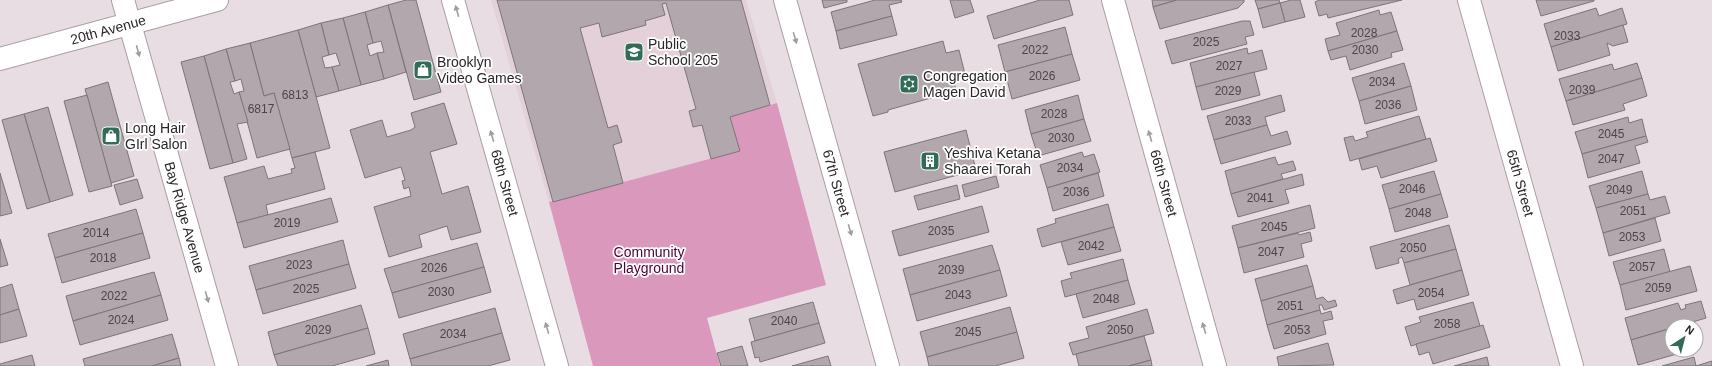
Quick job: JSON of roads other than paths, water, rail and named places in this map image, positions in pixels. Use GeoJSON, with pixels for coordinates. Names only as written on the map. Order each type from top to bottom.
{"type":"FeatureCollection","features":[{"type":"Feature","properties":{"kind":"street","name":"Bay Ridge Avenue"},"geometry":{"type":"LineString","coordinates":[[123,0],[227,366]]}},
{"type":"Feature","properties":{"kind":"street","name":"20th Avenue"},"geometry":{"type":"LineString","coordinates":[[0,59],[217,0]]}},
{"type":"Feature","properties":{"kind":"street","name":"68th Street"},"geometry":{"type":"LineString","coordinates":[[454,0],[557,366]]}},
{"type":"Feature","properties":{"kind":"street","name":"67th Street"},"geometry":{"type":"LineString","coordinates":[[785,0],[888,366]]}},
{"type":"Feature","properties":{"kind":"street","name":"66th Street"},"geometry":{"type":"LineString","coordinates":[[1113,0],[1215,366]]}},
{"type":"Feature","properties":{"kind":"street","name":"65th Street"},"geometry":{"type":"LineString","coordinates":[[1469,0],[1572,366]]}},
{"type":"Feature","properties":{"kind":"place","name":"Public School 205"},"geometry":{"type":"Point","coordinates":[634,52]}},
{"type":"Feature","properties":{"kind":"place","name":"Brooklyn Video Games"},"geometry":{"type":"Point","coordinates":[423,70]}},
{"type":"Feature","properties":{"kind":"place","name":"Congregation Magen David"},"geometry":{"type":"Point","coordinates":[909,84]}},
{"type":"Feature","properties":{"kind":"place","name":"Long Hair GIrl Salon"},"geometry":{"type":"Point","coordinates":[111,136]}},
{"type":"Feature","properties":{"kind":"place","name":"Yeshiva Ketana Shaarei Torah"},"geometry":{"type":"Point","coordinates":[930,161]}},
{"type":"Feature","properties":{"kind":"park label","name":"Community Playground"},"geometry":{"type":"Point","coordinates":[649,260]}}]}
